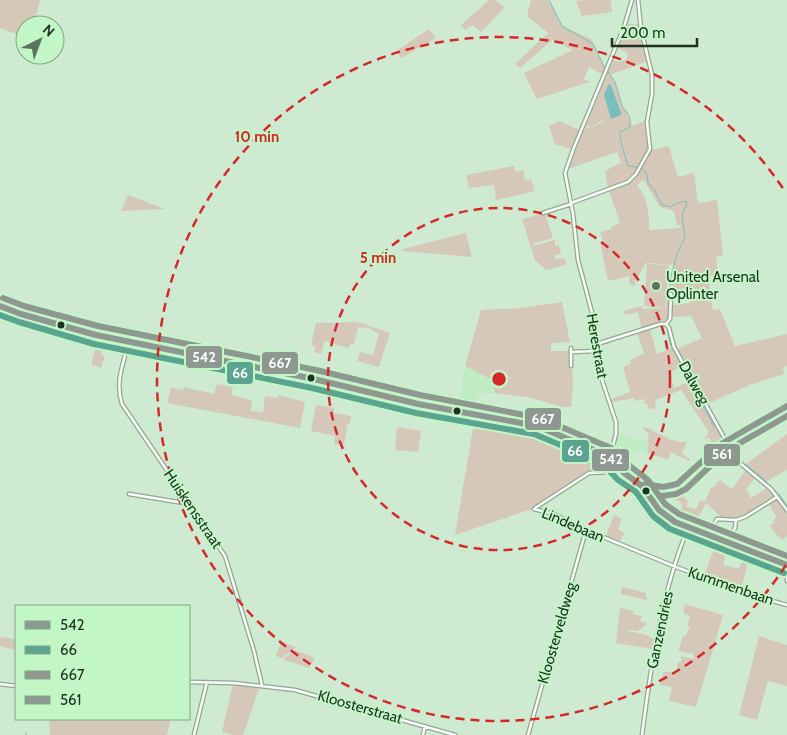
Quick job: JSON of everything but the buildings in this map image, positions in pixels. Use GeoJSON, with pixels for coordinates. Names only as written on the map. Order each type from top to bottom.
{"type":"FeatureCollection","features":[{"type":"Feature","properties":{"kind":"street","name":"Herestraat"},"geometry":{"type":"LineString","coordinates":[[610,457],[617,428],[599,371],[595,324],[578,260],[571,203],[565,179],[566,170],[624,27],[632,0]]}},
{"type":"Feature","properties":{"kind":"street"},"geometry":{"type":"LineString","coordinates":[[542,213],[632,179],[640,168],[650,147],[647,122],[652,94],[652,75],[641,29],[638,0]]}},
{"type":"Feature","properties":{"kind":"street"},"geometry":{"type":"LineString","coordinates":[[598,344],[660,324],[666,324],[670,320],[671,294]]}},
{"type":"Feature","properties":{"kind":"street"},"geometry":{"type":"LineString","coordinates":[[0,306],[21,314],[129,342],[314,379],[418,404],[526,423],[592,448],[610,457],[619,468],[642,486],[663,514],[675,522],[787,565]]}},
{"type":"Feature","properties":{"kind":"street","name":"Dalweg"},"geometry":{"type":"LineString","coordinates":[[666,324],[669,328],[674,347],[726,441]]}},
{"type":"Feature","properties":{"kind":"street","name":"Huiskensstraat"},"geometry":{"type":"LineString","coordinates":[[129,342],[119,380],[118,390],[122,404],[219,546],[226,560],[262,685]]}},
{"type":"Feature","properties":{"kind":"street"},"geometry":{"type":"LineString","coordinates":[[571,366],[571,350],[597,350]]}},
{"type":"Feature","properties":{"kind":"street"},"geometry":{"type":"LineString","coordinates":[[642,486],[645,484],[668,486],[681,482],[721,444],[787,406]]}},
{"type":"Feature","properties":{"kind":"street"},"geometry":{"type":"LineString","coordinates":[[721,444],[740,464],[766,484],[787,510]]}},
{"type":"Feature","properties":{"kind":"street","name":"Lindebaan"},"geometry":{"type":"LineString","coordinates":[[619,468],[611,472],[589,473],[534,509],[554,514],[586,530],[675,566]]}},
{"type":"Feature","properties":{"kind":"street"},"geometry":{"type":"LineString","coordinates":[[129,494],[190,504]]}},
{"type":"Feature","properties":{"kind":"street"},"geometry":{"type":"LineString","coordinates":[[708,535],[717,519],[736,520],[751,514],[777,497]]}},
{"type":"Feature","properties":{"kind":"street"},"geometry":{"type":"LineString","coordinates":[[728,543],[735,528],[736,520]]}},
{"type":"Feature","properties":{"kind":"street","name":"Ganzendries"},"geometry":{"type":"LineString","coordinates":[[642,735],[655,648],[675,566],[688,528]]}},
{"type":"Feature","properties":{"kind":"street","name":"Kloosterveldweg"},"geometry":{"type":"LineString","coordinates":[[528,735],[586,530]]}},
{"type":"Feature","properties":{"kind":"street","name":"Kummenbaan"},"geometry":{"type":"LineString","coordinates":[[675,566],[755,596],[787,604]]}},
{"type":"Feature","properties":{"kind":"street","name":"Kloosterstraat"},"geometry":{"type":"LineString","coordinates":[[190,682],[262,685],[311,693],[455,735]]}},
{"type":"Feature","properties":{"kind":"street"},"geometry":{"type":"LineString","coordinates":[[194,735],[206,682]]}},
{"type":"Feature","properties":{"kind":"street"},"geometry":{"type":"LineString","coordinates":[[0,684],[15,686]]}},
{"type":"Feature","properties":{"kind":"street"},"geometry":{"type":"LineString","coordinates":[[423,735],[425,726]]}},
{"type":"Feature","properties":{"kind":"shaded area"},"geometry":{"type":"Polygon","coordinates":[[[0,0],[40,0],[36,15],[15,15],[15,33],[0,28],[0,0]]]}},
{"type":"Feature","properties":{"kind":"shaded area"},"geometry":{"type":"Polygon","coordinates":[[[489,0],[495,0],[505,7],[481,32],[473,25],[465,30],[461,25],[489,0]]]}},
{"type":"Feature","properties":{"kind":"shaded area"},"geometry":{"type":"Polygon","coordinates":[[[531,0],[547,0],[554,9],[562,26],[591,39],[605,69],[603,74],[589,67],[584,79],[585,81],[589,80],[589,82],[537,99],[524,73],[573,50],[552,40],[520,68],[515,64],[548,33],[527,16],[531,0]]]}},
{"type":"Feature","properties":{"kind":"shaded area"},"geometry":{"type":"Polygon","coordinates":[[[611,0],[612,12],[582,16],[576,1],[611,0]]]}},
{"type":"Feature","properties":{"kind":"shaded area"},"geometry":{"type":"Polygon","coordinates":[[[628,24],[639,24],[648,61],[610,75],[613,78],[624,110],[626,110],[632,126],[645,121],[649,146],[636,174],[626,182],[608,189],[605,171],[621,163],[617,152],[568,169],[585,128],[595,126],[604,121],[593,126],[586,126],[613,60],[618,62],[626,60],[628,54],[618,48],[628,24]]]}},
{"type":"Feature","properties":{"kind":"shaded area"},"geometry":{"type":"Polygon","coordinates":[[[429,29],[436,38],[401,58],[396,51],[429,29]]]}},
{"type":"Feature","properties":{"kind":"shaded area"},"geometry":{"type":"Polygon","coordinates":[[[559,121],[580,130],[571,149],[555,144],[549,126],[559,121]]]}},
{"type":"Feature","properties":{"kind":"shaded area"},"geometry":{"type":"Polygon","coordinates":[[[669,146],[678,177],[694,173],[698,203],[717,200],[723,255],[716,257],[718,275],[708,276],[713,310],[720,309],[735,346],[787,334],[787,366],[783,368],[784,374],[752,384],[707,404],[677,349],[702,338],[691,316],[671,317],[672,305],[690,303],[688,288],[670,290],[675,265],[646,263],[635,282],[635,286],[629,284],[630,276],[608,281],[600,242],[603,241],[600,232],[611,229],[611,227],[620,223],[609,191],[633,181],[652,150],[669,146]],[[643,179],[637,186],[646,201],[649,230],[680,228],[680,225],[677,225],[674,211],[660,207],[643,179]]]}},
{"type":"Feature","properties":{"kind":"shaded area"},"geometry":{"type":"Polygon","coordinates":[[[514,166],[516,172],[523,170],[525,180],[531,179],[535,191],[496,200],[494,185],[469,188],[466,175],[514,166]]]}},
{"type":"Feature","properties":{"kind":"shaded area"},"geometry":{"type":"Polygon","coordinates":[[[128,195],[165,209],[121,211],[128,195]]]}},
{"type":"Feature","properties":{"kind":"shaded area"},"geometry":{"type":"Polygon","coordinates":[[[545,213],[553,238],[533,244],[533,246],[555,240],[555,246],[559,245],[561,254],[555,255],[555,259],[565,258],[566,265],[546,270],[535,260],[522,219],[545,213]]]}},
{"type":"Feature","properties":{"kind":"shaded area"},"geometry":{"type":"Polygon","coordinates":[[[466,233],[472,257],[402,251],[403,249],[466,233]]]}},
{"type":"Feature","properties":{"kind":"shaded area","name":"United Arsenal Oplinter"},"geometry":{"type":"Polygon","coordinates":[[[647,264],[669,265],[665,308],[644,306],[647,264]]]}},
{"type":"Feature","properties":{"kind":"shaded area"},"geometry":{"type":"Polygon","coordinates":[[[667,294],[670,294],[669,319],[642,329],[638,312],[625,315],[623,311],[642,306],[643,309],[666,308],[667,294]]]}},
{"type":"Feature","properties":{"kind":"shaded area"},"geometry":{"type":"Polygon","coordinates":[[[562,302],[570,342],[551,343],[551,351],[569,351],[573,385],[571,407],[562,407],[532,398],[494,393],[494,381],[465,366],[481,310],[522,308],[562,302]]]}},
{"type":"Feature","properties":{"kind":"shaded area"},"geometry":{"type":"Polygon","coordinates":[[[358,322],[390,333],[379,367],[357,361],[360,352],[373,355],[379,334],[368,328],[358,327],[354,345],[350,344],[349,348],[324,341],[321,354],[314,352],[315,346],[311,345],[316,323],[358,322]]]}},
{"type":"Feature","properties":{"kind":"shaded area"},"geometry":{"type":"Polygon","coordinates":[[[650,329],[657,354],[671,348],[668,332],[671,344],[685,369],[673,351],[681,368],[669,372],[674,388],[689,382],[713,427],[694,385],[721,436],[721,441],[714,447],[709,443],[711,441],[709,438],[704,439],[709,432],[681,390],[655,400],[656,408],[648,409],[648,404],[645,404],[644,399],[634,401],[634,398],[612,402],[611,399],[630,392],[623,367],[631,364],[630,360],[644,353],[637,333],[650,329]]]}},
{"type":"Feature","properties":{"kind":"shaded area"},"geometry":{"type":"Polygon","coordinates":[[[98,337],[105,339],[101,355],[105,356],[101,368],[91,365],[98,337]]]}},
{"type":"Feature","properties":{"kind":"shaded area"},"geometry":{"type":"Polygon","coordinates":[[[465,366],[494,381],[494,394],[479,393],[476,401],[473,401],[471,411],[458,409],[465,366]]]}},
{"type":"Feature","properties":{"kind":"shaded area"},"geometry":{"type":"Polygon","coordinates":[[[217,384],[233,387],[231,395],[252,400],[251,411],[263,412],[265,396],[278,398],[278,395],[305,402],[300,428],[167,403],[171,387],[183,390],[184,387],[214,394],[217,384]]]}},
{"type":"Feature","properties":{"kind":"shaded area"},"geometry":{"type":"Polygon","coordinates":[[[316,405],[334,408],[334,413],[351,416],[344,445],[334,444],[335,436],[311,431],[316,405]]]}},
{"type":"Feature","properties":{"kind":"shaded area"},"geometry":{"type":"Polygon","coordinates":[[[475,416],[531,427],[595,452],[600,455],[595,467],[605,472],[588,472],[532,509],[455,535],[475,416]]]}},
{"type":"Feature","properties":{"kind":"shaded area"},"geometry":{"type":"Polygon","coordinates":[[[397,427],[421,431],[418,452],[395,450],[397,427]]]}},
{"type":"Feature","properties":{"kind":"shaded area"},"geometry":{"type":"Polygon","coordinates":[[[644,427],[678,442],[687,441],[682,454],[690,459],[689,461],[671,452],[668,460],[647,453],[649,433],[644,430],[644,427]]]}},
{"type":"Feature","properties":{"kind":"shaded area"},"geometry":{"type":"Polygon","coordinates":[[[618,434],[650,443],[647,453],[634,450],[628,471],[622,468],[614,458],[618,434]]]}},
{"type":"Feature","properties":{"kind":"shaded area"},"geometry":{"type":"Polygon","coordinates":[[[787,434],[787,470],[767,481],[746,464],[787,434]]]}},
{"type":"Feature","properties":{"kind":"shaded area"},"geometry":{"type":"Polygon","coordinates":[[[746,470],[756,477],[746,489],[751,498],[767,488],[775,497],[756,511],[727,519],[719,518],[720,516],[706,503],[693,528],[673,518],[659,504],[665,491],[671,490],[688,501],[686,507],[696,509],[700,500],[705,502],[711,487],[714,487],[720,480],[732,489],[746,470]],[[675,497],[662,499],[667,511],[669,507],[673,512],[677,513],[681,510],[682,504],[679,501],[673,500],[675,497]]]}},
{"type":"Feature","properties":{"kind":"shaded area"},"geometry":{"type":"Polygon","coordinates":[[[777,498],[787,512],[787,536],[782,540],[770,525],[777,518],[769,504],[777,498]]]}},
{"type":"Feature","properties":{"kind":"shaded area"},"geometry":{"type":"Polygon","coordinates":[[[614,515],[622,519],[618,529],[625,533],[618,543],[605,538],[614,515]]]}},
{"type":"Feature","properties":{"kind":"shaded area"},"geometry":{"type":"Polygon","coordinates":[[[716,544],[727,549],[723,565],[739,569],[744,552],[750,553],[741,590],[704,576],[716,544]]]}},
{"type":"Feature","properties":{"kind":"shaded area"},"geometry":{"type":"Polygon","coordinates":[[[622,587],[646,593],[647,600],[621,594],[622,587]]]}},
{"type":"Feature","properties":{"kind":"shaded area"},"geometry":{"type":"Polygon","coordinates":[[[685,604],[723,615],[696,707],[669,701],[672,687],[660,685],[664,671],[677,674],[678,662],[681,662],[681,656],[693,659],[694,654],[678,651],[683,636],[685,637],[690,627],[687,626],[690,616],[683,613],[685,604]]]}},
{"type":"Feature","properties":{"kind":"shaded area"},"geometry":{"type":"Polygon","coordinates":[[[620,608],[633,611],[633,614],[642,616],[640,621],[645,622],[647,626],[643,626],[643,629],[639,628],[639,631],[627,631],[644,634],[654,639],[652,649],[616,643],[620,608]]]}},
{"type":"Feature","properties":{"kind":"shaded area"},"geometry":{"type":"Polygon","coordinates":[[[759,636],[787,645],[787,686],[768,681],[757,720],[739,715],[759,636]]]}},
{"type":"Feature","properties":{"kind":"shaded area"},"geometry":{"type":"Polygon","coordinates":[[[0,637],[15,639],[15,650],[0,646],[0,637]]]}},
{"type":"Feature","properties":{"kind":"shaded area"},"geometry":{"type":"Polygon","coordinates":[[[281,642],[296,647],[282,658],[276,656],[281,642]]]}},
{"type":"Feature","properties":{"kind":"shaded area"},"geometry":{"type":"Polygon","coordinates":[[[295,650],[315,658],[309,668],[283,659],[295,650]]]}},
{"type":"Feature","properties":{"kind":"shaded area"},"geometry":{"type":"Polygon","coordinates":[[[233,684],[260,686],[243,735],[222,732],[233,684]]]}},
{"type":"Feature","properties":{"kind":"shaded area"},"geometry":{"type":"Polygon","coordinates":[[[49,720],[171,720],[167,735],[50,735],[49,720]]]}},
{"type":"Feature","properties":{"kind":"water"},"geometry":{"type":"Polygon","coordinates":[[[609,84],[621,113],[621,115],[611,119],[604,95],[609,84]]]}},
{"type":"Feature","properties":{"kind":"waterway"},"geometry":{"type":"LineString","coordinates":[[549,0],[562,26],[593,44],[604,66],[615,82],[622,106],[630,117],[630,127],[620,132],[628,166],[645,171],[648,183],[655,191],[661,204],[670,207],[686,201],[687,204],[682,215],[685,237],[677,254],[670,280],[668,319]]}},
{"type":"Feature","properties":{"kind":"waterway"},"geometry":{"type":"LineString","coordinates":[[667,327],[670,343],[683,370]]}},
{"type":"Feature","properties":{"kind":"waterway"},"geometry":{"type":"LineString","coordinates":[[685,372],[691,384]]}},
{"type":"Feature","properties":{"kind":"waterway"},"geometry":{"type":"LineString","coordinates":[[692,386],[714,427]]}},
{"type":"Feature","properties":{"kind":"waterway"},"geometry":{"type":"LineString","coordinates":[[745,464],[755,472]]}},
{"type":"Feature","properties":{"kind":"waterway"},"geometry":{"type":"LineString","coordinates":[[757,473],[767,482]]}},
{"type":"Feature","properties":{"kind":"waterway"},"geometry":{"type":"LineString","coordinates":[[770,485],[777,493]]}},
{"type":"Feature","properties":{"kind":"waterway"},"geometry":{"type":"LineString","coordinates":[[779,494],[787,506]]}},
{"type":"Feature","properties":{"kind":"transit line","name":"667"},"geometry":{"type":"LineString","coordinates":[[3,298],[24,306],[98,326],[316,370],[420,395],[540,418],[611,448],[648,480],[665,504],[679,514],[787,556]]}},
{"type":"Feature","properties":{"kind":"transit line","name":"542"},"geometry":{"type":"LineString","coordinates":[[0,306],[21,314],[96,335],[314,379],[418,404],[537,426],[606,455],[624,473],[642,486],[659,510],[675,522],[787,565]]}},
{"type":"Feature","properties":{"kind":"transit line","name":"66"},"geometry":{"type":"LineString","coordinates":[[0,315],[94,344],[312,388],[416,413],[534,434],[601,462],[618,480],[636,492],[653,516],[670,529],[784,573]]}},
{"type":"Feature","properties":{"kind":"transit line","name":"542"},"geometry":{"type":"LineString","coordinates":[[642,486],[645,484],[663,487],[677,484],[721,444],[787,406]]}},
{"type":"Feature","properties":{"kind":"transit line","name":"561"},"geometry":{"type":"LineString","coordinates":[[662,496],[676,494],[686,489],[726,451],[787,416]]}},
{"type":"Feature","properties":{"kind":"place","name":"United Arsenal Oplinter"},"geometry":{"type":"Point","coordinates":[656,286]}}]}
